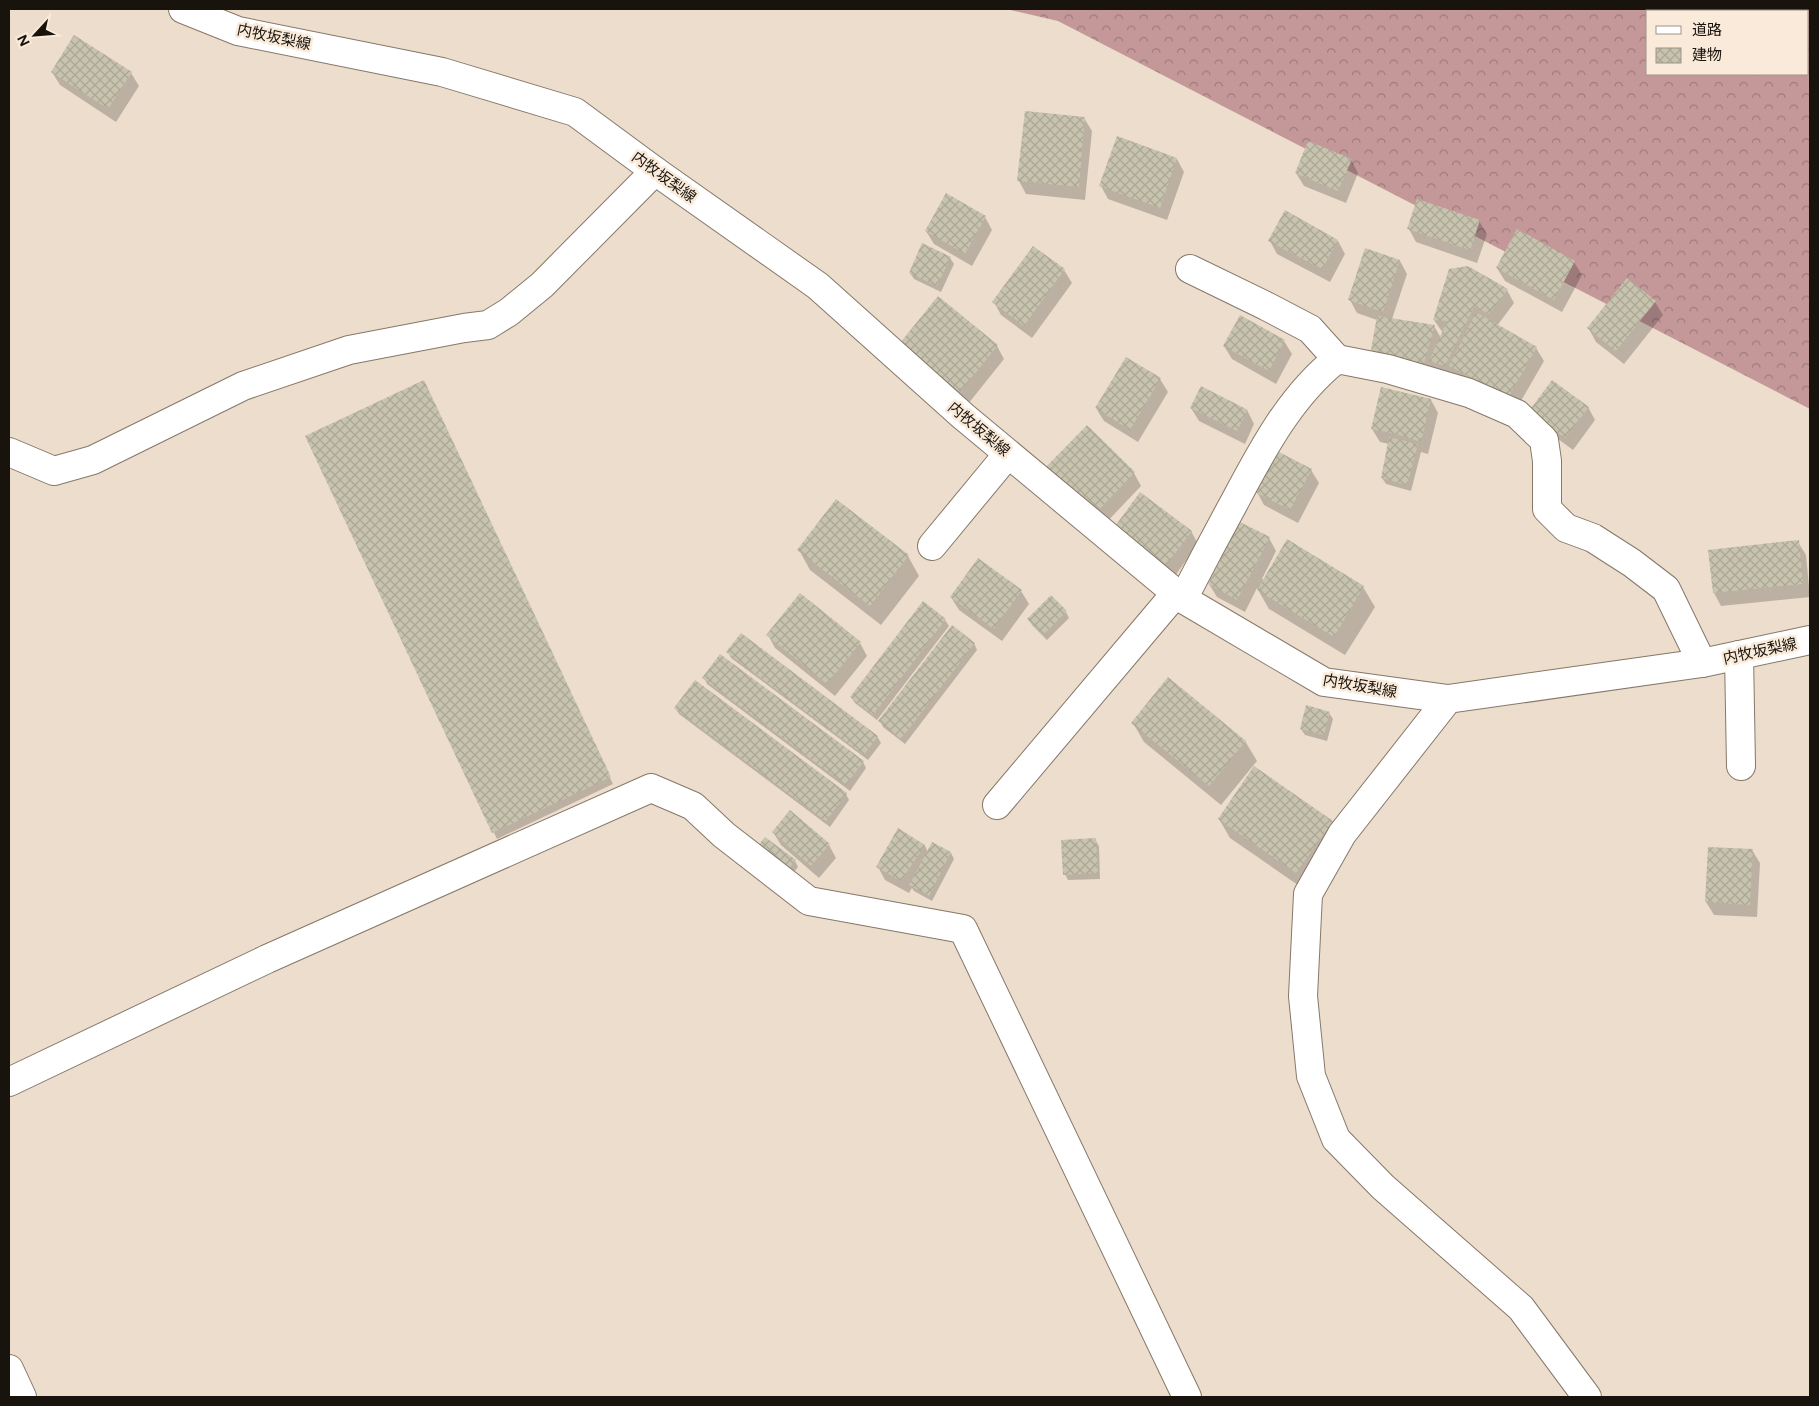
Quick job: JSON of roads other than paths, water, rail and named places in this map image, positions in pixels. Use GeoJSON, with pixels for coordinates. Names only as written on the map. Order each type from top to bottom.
{"type":"FeatureCollection","features":[{"type":"Feature","properties":{"kind":"street","name":"内牧坂梨線"},"geometry":{"type":"LineString","coordinates":[[183,9],[238,31],[442,72],[576,112],[655,171],[818,286],[963,416],[1180,596],[1324,682],[1448,699],[1702,664],[1810,640]]}},
{"type":"Feature","properties":{"kind":"street"},"geometry":{"type":"LineString","coordinates":[[9,452],[54,471],[93,460],[243,386],[340,353],[464,328],[488,325],[509,312],[542,285],[655,171]]}},
{"type":"Feature","properties":{"kind":"street"},"geometry":{"type":"LineString","coordinates":[[1190,269],[1310,329],[1337,359],[1388,369],[1469,393],[1517,414],[1544,440],[1547,461],[1547,509],[1566,528],[1593,538],[1632,563],[1666,589],[1702,664]]}},
{"type":"Feature","properties":{"kind":"street"},"geometry":{"type":"LineString","coordinates":[[997,805],[1180,596],[1256,461],[1289,409],[1324,368],[1337,359]]}},
{"type":"Feature","properties":{"kind":"street"},"geometry":{"type":"LineString","coordinates":[[932,546],[1008,454]]}},
{"type":"Feature","properties":{"kind":"street"},"geometry":{"type":"LineString","coordinates":[[1739,655],[1741,766]]}},
{"type":"Feature","properties":{"kind":"street"},"geometry":{"type":"LineString","coordinates":[[1448,699],[1342,834],[1308,894],[1303,996],[1311,1076],[1336,1138],[1383,1187],[1521,1308],[1587,1397]]}},
{"type":"Feature","properties":{"kind":"street"},"geometry":{"type":"LineString","coordinates":[[9,1082],[267,959],[651,788],[693,806],[724,835],[809,902],[963,929],[1187,1397]]}},
{"type":"Feature","properties":{"kind":"street"},"geometry":{"type":"LineString","coordinates":[[9,1368],[22,1397]]}}]}
